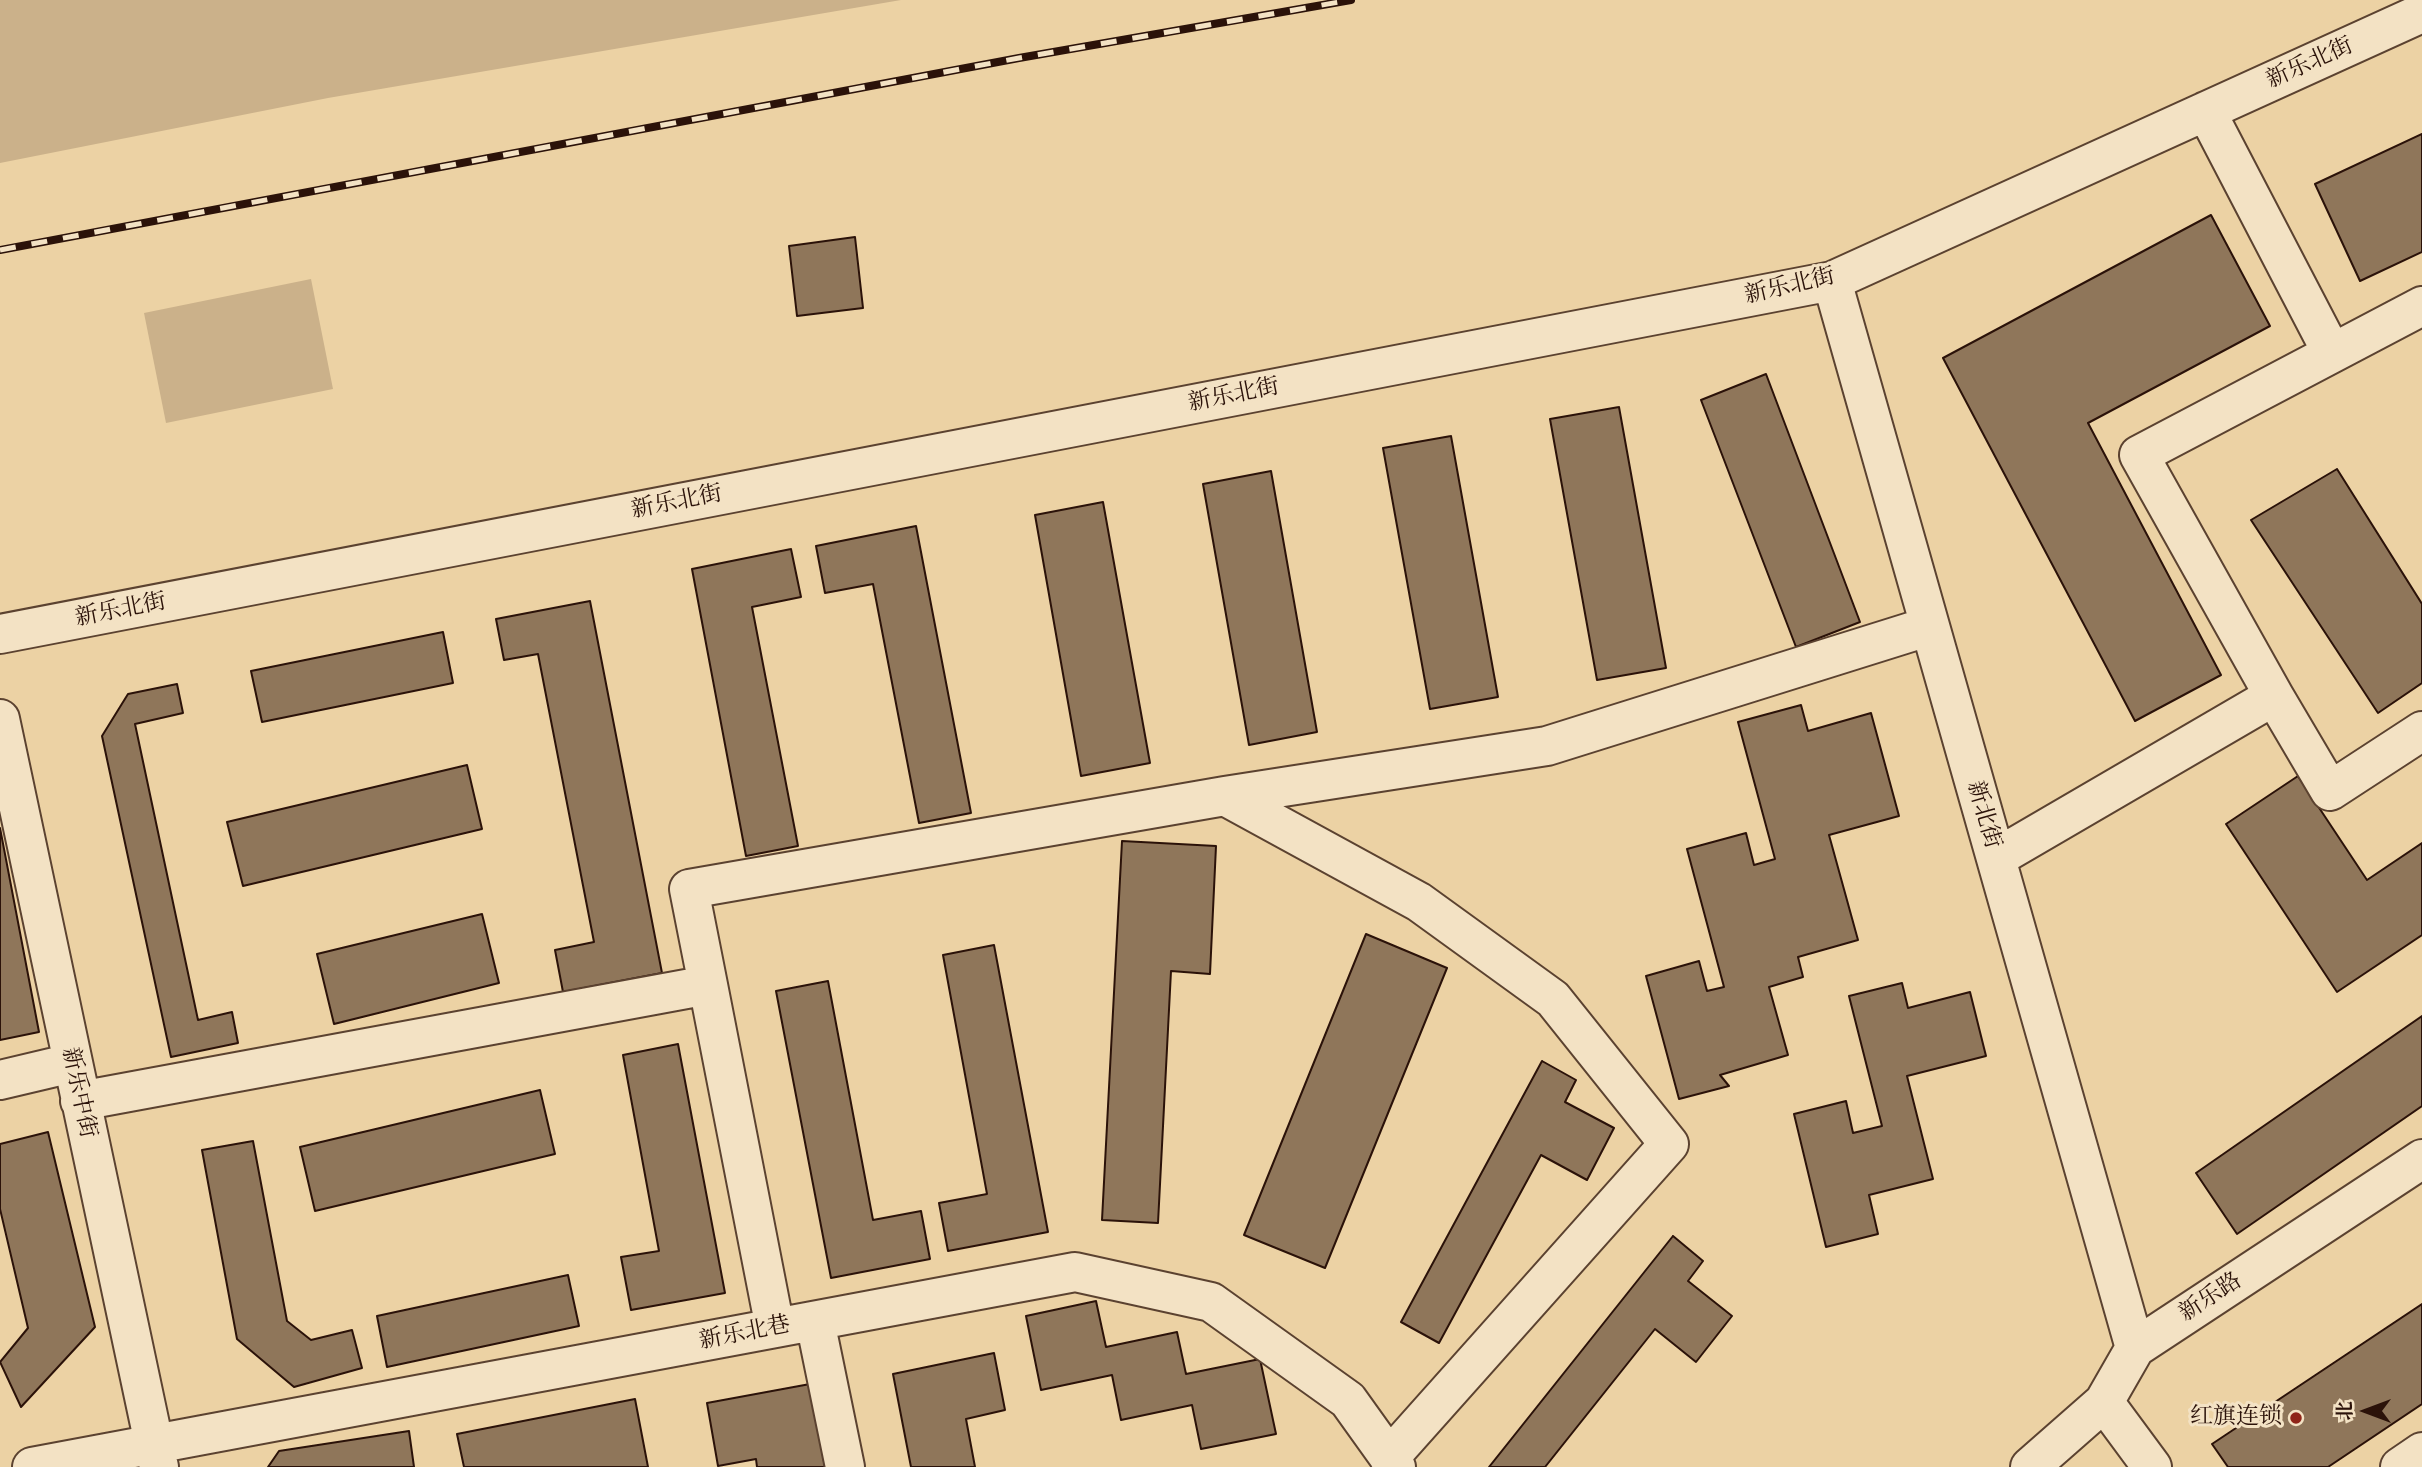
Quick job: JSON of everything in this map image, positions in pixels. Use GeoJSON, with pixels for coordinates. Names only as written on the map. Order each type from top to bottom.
{"type":"FeatureCollection","features":[{"type":"Feature","properties":{"kind":"street","name":"新乐北街"},"geometry":{"type":"LineString","coordinates":[[0,634],[1832,281],[2422,13]]}},
{"type":"Feature","properties":{"kind":"street"},"geometry":{"type":"LineString","coordinates":[[2207,111],[2332,353]]}},
{"type":"Feature","properties":{"kind":"street","name":"新北街"},"geometry":{"type":"LineString","coordinates":[[1832,281],[2135,1348]]}},
{"type":"Feature","properties":{"kind":"street"},"geometry":{"type":"LineString","coordinates":[[2422,306],[2139,455],[2330,791],[2422,731]]}},
{"type":"Feature","properties":{"kind":"street"},"geometry":{"type":"LineString","coordinates":[[775,1328],[689,889],[1225,796],[1547,746],[1930,626]]}},
{"type":"Feature","properties":{"kind":"street"},"geometry":{"type":"LineString","coordinates":[[1996,858],[2274,696]]}},
{"type":"Feature","properties":{"kind":"street","name":"新乐中街"},"geometry":{"type":"LineString","coordinates":[[0,719],[155,1456]]}},
{"type":"Feature","properties":{"kind":"street"},"geometry":{"type":"LineString","coordinates":[[1225,796],[1419,902],[1553,999],[1669,1144],[1392,1463]]}},
{"type":"Feature","properties":{"kind":"street"},"geometry":{"type":"LineString","coordinates":[[80,1101],[708,985]]}},
{"type":"Feature","properties":{"kind":"street"},"geometry":{"type":"LineString","coordinates":[[0,1080],[72,1063]]}},
{"type":"Feature","properties":{"kind":"street","name":"新乐路"},"geometry":{"type":"LineString","coordinates":[[2030,1467],[2104,1402],[2135,1348],[2422,1159]]}},
{"type":"Feature","properties":{"kind":"street","name":"新乐北巷"},"geometry":{"type":"LineString","coordinates":[[32,1467],[155,1456],[775,1328],[1074,1272],[1211,1302],[1348,1400],[1392,1463]]}},
{"type":"Feature","properties":{"kind":"street"},"geometry":{"type":"LineString","coordinates":[[815,1321],[845,1467]]}},
{"type":"Feature","properties":{"kind":"street"},"geometry":{"type":"LineString","coordinates":[[2104,1402],[2152,1467]]}},
{"type":"Feature","properties":{"kind":"street"},"geometry":{"type":"LineString","coordinates":[[2400,1467],[2422,1452]]}},
{"type":"Feature","properties":{"kind":"shaded area"},"geometry":{"type":"Polygon","coordinates":[[[0,0],[901,0],[328,98],[0,163],[0,0]]]}},
{"type":"Feature","properties":{"kind":"shaded area"},"geometry":{"type":"Polygon","coordinates":[[[311,279],[333,389],[166,423],[144,313],[311,279]]]}},
{"type":"Feature","properties":{"kind":"building"},"geometry":{"type":"Polygon","coordinates":[[[2422,134],[2422,252],[2360,281],[2315,184],[2422,134]]]}},
{"type":"Feature","properties":{"kind":"building"},"geometry":{"type":"Polygon","coordinates":[[[2211,215],[2270,326],[2088,423],[2221,675],[2135,721],[1943,358],[2211,215]]]}},
{"type":"Feature","properties":{"kind":"building"},"geometry":{"type":"Polygon","coordinates":[[[855,237],[863,308],[797,316],[789,246],[855,237]]]}},
{"type":"Feature","properties":{"kind":"building"},"geometry":{"type":"Polygon","coordinates":[[[1766,374],[1860,622],[1796,647],[1701,400],[1766,374]]]}},
{"type":"Feature","properties":{"kind":"building"},"geometry":{"type":"Polygon","coordinates":[[[1619,407],[1666,668],[1597,680],[1550,419],[1619,407]]]}},
{"type":"Feature","properties":{"kind":"building"},"geometry":{"type":"Polygon","coordinates":[[[1451,436],[1498,697],[1430,709],[1383,448],[1451,436]]]}},
{"type":"Feature","properties":{"kind":"building"},"geometry":{"type":"Polygon","coordinates":[[[2337,469],[2422,604],[2422,683],[2378,713],[2251,520],[2337,469]]]}},
{"type":"Feature","properties":{"kind":"building"},"geometry":{"type":"Polygon","coordinates":[[[1271,471],[1317,732],[1249,745],[1203,484],[1271,471]]]}},
{"type":"Feature","properties":{"kind":"building"},"geometry":{"type":"Polygon","coordinates":[[[1103,502],[1150,763],[1081,776],[1035,515],[1103,502]]]}},
{"type":"Feature","properties":{"kind":"building"},"geometry":{"type":"Polygon","coordinates":[[[916,526],[971,813],[919,823],[873,584],[825,593],[816,546],[916,526]]]}},
{"type":"Feature","properties":{"kind":"building"},"geometry":{"type":"Polygon","coordinates":[[[791,549],[801,597],[752,607],[798,846],[746,856],[692,569],[791,549]]]}},
{"type":"Feature","properties":{"kind":"building"},"geometry":{"type":"Polygon","coordinates":[[[590,601],[662,973],[563,992],[555,950],[594,942],[538,654],[504,660],[496,619],[590,601]]]}},
{"type":"Feature","properties":{"kind":"building"},"geometry":{"type":"Polygon","coordinates":[[[443,632],[453,683],[262,722],[251,671],[443,632]]]}},
{"type":"Feature","properties":{"kind":"building"},"geometry":{"type":"Polygon","coordinates":[[[177,684],[183,713],[135,724],[198,1020],[232,1012],[238,1043],[171,1057],[102,736],[128,694],[177,684]]]}},
{"type":"Feature","properties":{"kind":"building"},"geometry":{"type":"Polygon","coordinates":[[[1801,705],[1808,731],[1871,713],[1899,816],[1829,835],[1858,940],[1798,957],[1803,977],[1769,987],[1788,1055],[1720,1075],[1729,1086],[1679,1099],[1646,976],[1699,961],[1707,991],[1724,987],[1687,849],[1746,833],[1754,865],[1775,859],[1738,722],[1801,705]]]}},
{"type":"Feature","properties":{"kind":"building"},"geometry":{"type":"Polygon","coordinates":[[[467,765],[482,829],[243,886],[227,822],[467,765]]]}},
{"type":"Feature","properties":{"kind":"building"},"geometry":{"type":"Polygon","coordinates":[[[2298,776],[2367,880],[2422,843],[2422,935],[2337,992],[2226,824],[2298,776]]]}},
{"type":"Feature","properties":{"kind":"building"},"geometry":{"type":"Polygon","coordinates":[[[0,828],[39,1032],[0,1040],[0,828]]]}},
{"type":"Feature","properties":{"kind":"building"},"geometry":{"type":"Polygon","coordinates":[[[1122,841],[1216,846],[1210,974],[1171,971],[1158,1223],[1102,1220],[1122,841]]]}},
{"type":"Feature","properties":{"kind":"building"},"geometry":{"type":"Polygon","coordinates":[[[482,914],[499,983],[334,1024],[317,954],[482,914]]]}},
{"type":"Feature","properties":{"kind":"building"},"geometry":{"type":"Polygon","coordinates":[[[1366,934],[1447,968],[1325,1268],[1244,1235],[1366,934]]]}},
{"type":"Feature","properties":{"kind":"building"},"geometry":{"type":"Polygon","coordinates":[[[994,945],[1048,1232],[948,1251],[939,1203],[987,1194],[943,955],[994,945]]]}},
{"type":"Feature","properties":{"kind":"building"},"geometry":{"type":"Polygon","coordinates":[[[828,981],[873,1220],[921,1211],[930,1259],[831,1278],[776,991],[828,981]]]}},
{"type":"Feature","properties":{"kind":"building"},"geometry":{"type":"Polygon","coordinates":[[[1902,983],[1908,1008],[1970,992],[1986,1056],[1907,1076],[1933,1179],[1869,1195],[1878,1234],[1826,1247],[1794,1114],[1846,1101],[1853,1133],[1882,1126],[1849,996],[1902,983]]]}},
{"type":"Feature","properties":{"kind":"building"},"geometry":{"type":"Polygon","coordinates":[[[2422,1016],[2422,1106],[2237,1234],[2196,1173],[2422,1016]]]}},
{"type":"Feature","properties":{"kind":"building"},"geometry":{"type":"Polygon","coordinates":[[[678,1044],[725,1293],[631,1310],[621,1257],[659,1251],[623,1055],[678,1044]]]}},
{"type":"Feature","properties":{"kind":"building"},"geometry":{"type":"Polygon","coordinates":[[[1542,1061],[1576,1080],[1565,1102],[1614,1128],[1587,1180],[1541,1155],[1439,1343],[1401,1322],[1542,1061]]]}},
{"type":"Feature","properties":{"kind":"building"},"geometry":{"type":"Polygon","coordinates":[[[540,1090],[555,1154],[315,1211],[300,1147],[540,1090]]]}},
{"type":"Feature","properties":{"kind":"building"},"geometry":{"type":"Polygon","coordinates":[[[48,1132],[95,1327],[21,1407],[0,1362],[28,1328],[0,1209],[0,1144],[48,1132]]]}},
{"type":"Feature","properties":{"kind":"building"},"geometry":{"type":"Polygon","coordinates":[[[253,1141],[287,1321],[311,1340],[352,1330],[362,1368],[294,1387],[237,1339],[202,1150],[253,1141]]]}},
{"type":"Feature","properties":{"kind":"building"},"geometry":{"type":"Polygon","coordinates":[[[1673,1236],[1703,1261],[1688,1281],[1732,1316],[1696,1362],[1655,1329],[1545,1467],[1489,1467],[1673,1236]]]}},
{"type":"Feature","properties":{"kind":"building"},"geometry":{"type":"Polygon","coordinates":[[[568,1275],[579,1326],[387,1367],[377,1316],[568,1275]]]}},
{"type":"Feature","properties":{"kind":"building"},"geometry":{"type":"Polygon","coordinates":[[[1096,1301],[1106,1347],[1177,1332],[1186,1374],[1260,1359],[1276,1434],[1201,1449],[1192,1405],[1121,1420],[1112,1375],[1041,1390],[1026,1316],[1096,1301]]]}},
{"type":"Feature","properties":{"kind":"building"},"geometry":{"type":"Polygon","coordinates":[[[2422,1304],[2422,1404],[2328,1467],[2228,1467],[2212,1444],[2422,1304]]]}},
{"type":"Feature","properties":{"kind":"building"},"geometry":{"type":"Polygon","coordinates":[[[994,1353],[1005,1410],[966,1419],[975,1467],[911,1467],[893,1374],[994,1353]]]}},
{"type":"Feature","properties":{"kind":"building"},"geometry":{"type":"Polygon","coordinates":[[[810,1384],[825,1467],[757,1467],[756,1459],[718,1466],[707,1403],[810,1384]]]}},
{"type":"Feature","properties":{"kind":"building"},"geometry":{"type":"Polygon","coordinates":[[[635,1399],[648,1467],[464,1467],[457,1434],[635,1399]]]}},
{"type":"Feature","properties":{"kind":"building"},"geometry":{"type":"Polygon","coordinates":[[[409,1431],[414,1467],[268,1467],[279,1451],[409,1431]]]}},
{"type":"Feature","properties":{"kind":"railway"},"geometry":{"type":"LineString","coordinates":[[0,250],[1019,58],[1351,0]]}},
{"type":"Feature","properties":{"kind":"place","name":"红旗连锁"},"geometry":{"type":"Point","coordinates":[2296,1418]}}]}
